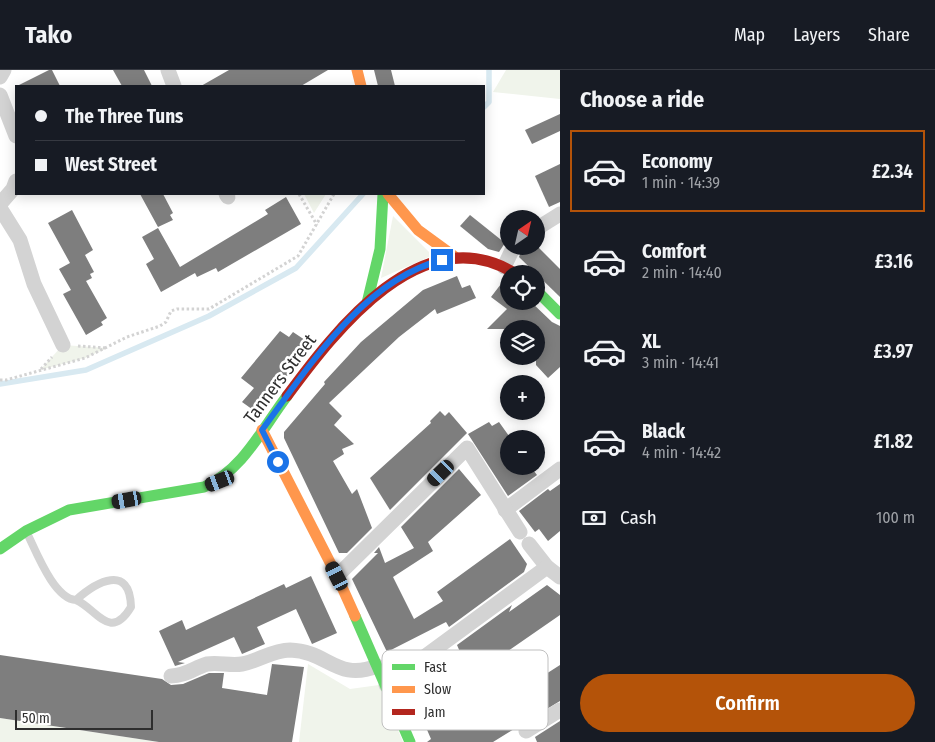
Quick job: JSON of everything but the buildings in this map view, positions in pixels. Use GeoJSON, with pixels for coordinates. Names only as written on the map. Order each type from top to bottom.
{"type":"FeatureCollection","features":[{"type":"Feature","properties":{"kind":"street"},"geometry":{"type":"LineString","coordinates":[[0,77],[4,70]]}},
{"type":"Feature","properties":{"kind":"street"},"geometry":{"type":"LineString","coordinates":[[168,70],[174,85]]}},
{"type":"Feature","properties":{"kind":"street"},"geometry":{"type":"LineString","coordinates":[[358,70],[361,85]]}},
{"type":"Feature","properties":{"kind":"street"},"geometry":{"type":"LineString","coordinates":[[0,95],[15,133]]}},
{"type":"Feature","properties":{"kind":"street"},"geometry":{"type":"LineString","coordinates":[[0,204],[13,190],[15,184]]}},
{"type":"Feature","properties":{"kind":"street"},"geometry":{"type":"LineString","coordinates":[[366,305],[376,277],[382,246],[383,195]]}},
{"type":"Feature","properties":{"kind":"street"},"geometry":{"type":"LineString","coordinates":[[389,195],[412,226],[432,244],[455,257],[477,258],[500,266]]}},
{"type":"Feature","properties":{"kind":"street"},"geometry":{"type":"LineString","coordinates":[[0,208],[20,240],[34,284],[63,345]]}},
{"type":"Feature","properties":{"kind":"street"},"geometry":{"type":"LineString","coordinates":[[545,223],[560,214]]}},
{"type":"Feature","properties":{"kind":"street","name":"Tanners Street"},"geometry":{"type":"LineString","coordinates":[[0,549],[26,531],[69,510],[204,487],[220,481],[238,465],[262,430],[344,324],[409,272],[455,257]]}},
{"type":"Feature","properties":{"kind":"street"},"geometry":{"type":"LineString","coordinates":[[545,299],[560,314]]}},
{"type":"Feature","properties":{"kind":"street"},"geometry":{"type":"LineString","coordinates":[[262,430],[337,576],[382,675]]}},
{"type":"Feature","properties":{"kind":"street"},"geometry":{"type":"LineString","coordinates":[[337,576],[467,448],[505,510],[525,538],[547,567],[560,577]]}},
{"type":"Feature","properties":{"kind":"street"},"geometry":{"type":"LineString","coordinates":[[505,510],[560,469]]}},
{"type":"Feature","properties":{"kind":"street"},"geometry":{"type":"LineString","coordinates":[[433,650],[547,567]]}},
{"type":"Feature","properties":{"kind":"street"},"geometry":{"type":"LineString","coordinates":[[171,676],[186,674],[207,664],[239,664],[288,650],[311,654],[347,671],[362,672],[378,666]]}},
{"type":"Feature","properties":{"kind":"street"},"geometry":{"type":"LineString","coordinates":[[548,717],[560,710]]}},
{"type":"Feature","properties":{"kind":"street"},"geometry":{"type":"LineString","coordinates":[[405,730],[410,742]]}},
{"type":"Feature","properties":{"kind":"lane"},"geometry":{"type":"LineString","coordinates":[[26,531],[55,586],[65,597],[84,604],[105,622],[113,623],[120,620],[131,607],[128,587],[122,581],[114,580],[98,583],[76,600]]}},
{"type":"Feature","properties":{"kind":"path"},"geometry":{"type":"LineString","coordinates":[[300,195],[317,225]]}},
{"type":"Feature","properties":{"kind":"path"},"geometry":{"type":"LineString","coordinates":[[0,380],[6,380],[85,358],[126,337],[160,326],[166,322],[171,312],[177,309],[208,309],[298,256],[333,195]]}},
{"type":"Feature","properties":{"kind":"shaded area"},"geometry":{"type":"Polygon","coordinates":[[[506,70],[560,70],[560,99],[493,92],[506,70]]]}},
{"type":"Feature","properties":{"kind":"shaded area"},"geometry":{"type":"Polygon","coordinates":[[[305,195],[325,195],[314,213],[305,195]]]}},
{"type":"Feature","properties":{"kind":"shaded area"},"geometry":{"type":"Polygon","coordinates":[[[393,216],[430,253],[429,257],[381,278],[393,216]]]}},
{"type":"Feature","properties":{"kind":"shaded area"},"geometry":{"type":"Polygon","coordinates":[[[63,345],[107,348],[85,358],[40,370],[63,345]]]}},
{"type":"Feature","properties":{"kind":"shaded area"},"geometry":{"type":"Polygon","coordinates":[[[308,664],[350,689],[379,685],[382,692],[382,730],[398,730],[403,742],[299,742],[308,664]]]}},
{"type":"Feature","properties":{"kind":"shaded area"},"geometry":{"type":"Polygon","coordinates":[[[0,718],[159,742],[0,742],[0,718]]]}},
{"type":"Feature","properties":{"kind":"waterway"},"geometry":{"type":"LineString","coordinates":[[485,106],[489,102],[489,70]]}},
{"type":"Feature","properties":{"kind":"waterway"},"geometry":{"type":"LineString","coordinates":[[0,384],[86,370],[209,316],[296,268],[362,195]]}},
{"type":"Feature","properties":{"kind":"traffic: fast"},"geometry":{"type":"LineString","coordinates":[[367,303],[380,249],[383,195]]}},
{"type":"Feature","properties":{"kind":"traffic: fast"},"geometry":{"type":"LineString","coordinates":[[545,299],[560,314]]}},
{"type":"Feature","properties":{"kind":"traffic: fast"},"geometry":{"type":"LineString","coordinates":[[0,549],[26,531],[69,510],[204,487],[218,480],[251,448],[287,396]]}},
{"type":"Feature","properties":{"kind":"traffic: fast"},"geometry":{"type":"LineString","coordinates":[[355,616],[382,678]]}},
{"type":"Feature","properties":{"kind":"traffic: fast"},"geometry":{"type":"LineString","coordinates":[[405,730],[410,742]]}},
{"type":"Feature","properties":{"kind":"traffic: slow"},"geometry":{"type":"LineString","coordinates":[[357,70],[361,85]]}},
{"type":"Feature","properties":{"kind":"traffic: slow"},"geometry":{"type":"LineString","coordinates":[[389,195],[418,230],[455,257]]}},
{"type":"Feature","properties":{"kind":"traffic: slow"},"geometry":{"type":"LineString","coordinates":[[262,430],[337,576],[355,616]]}},
{"type":"Feature","properties":{"kind":"traffic: jam"},"geometry":{"type":"LineString","coordinates":[[287,396],[330,341],[356,313],[385,288],[415,270],[448,259],[481,260],[500,268]]}},
{"type":"Feature","properties":{"kind":"route"},"geometry":{"type":"LineString","coordinates":[[278,462],[262,430],[344,324],[390,285],[409,272],[442,260]]}}]}
